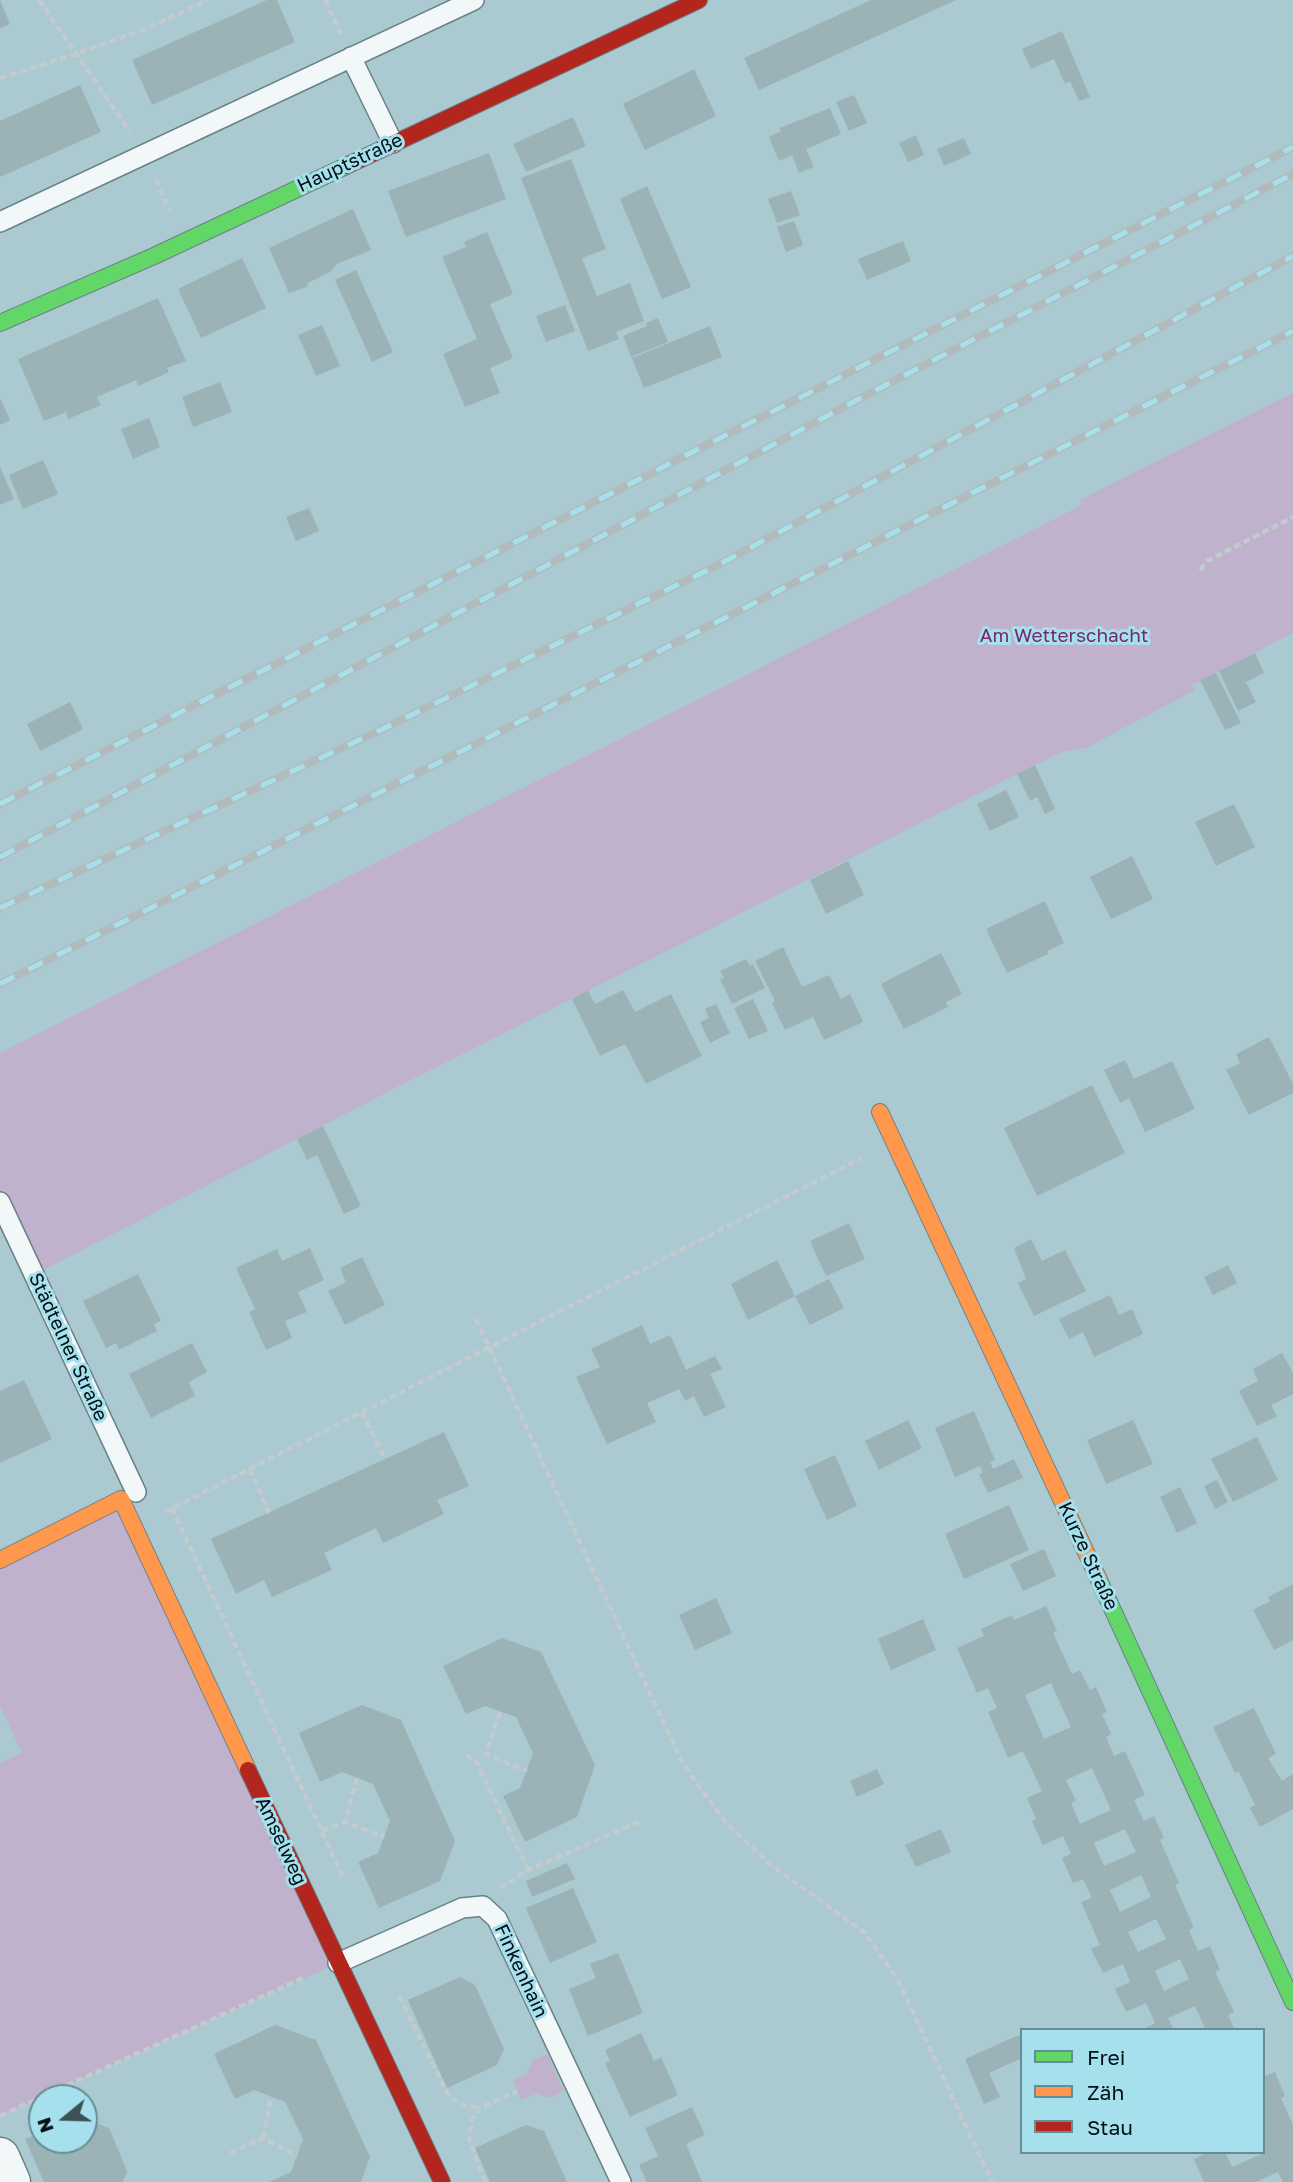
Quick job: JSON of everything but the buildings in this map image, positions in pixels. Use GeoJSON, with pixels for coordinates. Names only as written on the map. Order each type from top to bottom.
{"type":"FeatureCollection","features":[{"type":"Feature","properties":{"kind":"street","name":"Hauptstraße"},"geometry":{"type":"LineString","coordinates":[[0,323],[154,256],[699,0]]}},
{"type":"Feature","properties":{"kind":"street","name":"Kurze Straße"},"geometry":{"type":"LineString","coordinates":[[880,1112],[1119,1622],[1293,2003]]}},
{"type":"Feature","properties":{"kind":"street","name":"Amselweg"},"geometry":{"type":"LineString","coordinates":[[129,1496],[134,1526],[442,2182]]}},
{"type":"Feature","properties":{"kind":"street"},"geometry":{"type":"LineString","coordinates":[[0,1560],[129,1496]]}},
{"type":"Feature","properties":{"kind":"street"},"geometry":{"type":"LineString","coordinates":[[0,2157],[12,2182]]}},
{"type":"Feature","properties":{"kind":"lane"},"geometry":{"type":"LineString","coordinates":[[0,222],[474,0]]}},
{"type":"Feature","properties":{"kind":"lane"},"geometry":{"type":"LineString","coordinates":[[351,57],[393,143]]}},
{"type":"Feature","properties":{"kind":"lane","name":"Städtelner Straße"},"geometry":{"type":"LineString","coordinates":[[0,1202],[129,1496]]}},
{"type":"Feature","properties":{"kind":"lane","name":"Finkenhain"},"geometry":{"type":"LineString","coordinates":[[338,1963],[462,1908],[482,1906],[497,1919],[621,2182]]}},
{"type":"Feature","properties":{"kind":"path"},"geometry":{"type":"LineString","coordinates":[[39,0],[76,54]]}},
{"type":"Feature","properties":{"kind":"path"},"geometry":{"type":"LineString","coordinates":[[0,78],[148,28],[208,0]]}},
{"type":"Feature","properties":{"kind":"path"},"geometry":{"type":"LineString","coordinates":[[325,0],[351,57]]}},
{"type":"Feature","properties":{"kind":"path"},"geometry":{"type":"LineString","coordinates":[[1200,570],[1207,561],[1293,517]]}},
{"type":"Feature","properties":{"kind":"path"},"geometry":{"type":"LineString","coordinates":[[134,1526],[894,1142]]}},
{"type":"Feature","properties":{"kind":"path"},"geometry":{"type":"LineString","coordinates":[[477,1319],[683,1764],[728,1825],[744,1841],[770,1864],[864,1932],[898,1980],[992,2182]]}},
{"type":"Feature","properties":{"kind":"path"},"geometry":{"type":"LineString","coordinates":[[362,1412],[385,1460]]}},
{"type":"Feature","properties":{"kind":"path"},"geometry":{"type":"LineString","coordinates":[[250,1469],[269,1513]]}},
{"type":"Feature","properties":{"kind":"path"},"geometry":{"type":"LineString","coordinates":[[172,1508],[343,1878]]}},
{"type":"Feature","properties":{"kind":"path"},"geometry":{"type":"LineString","coordinates":[[486,1754],[500,1712]]}},
{"type":"Feature","properties":{"kind":"path"},"geometry":{"type":"LineString","coordinates":[[466,1756],[475,1759],[486,1754],[527,1770]]}},
{"type":"Feature","properties":{"kind":"path"},"geometry":{"type":"LineString","coordinates":[[475,1759],[528,1870]]}},
{"type":"Feature","properties":{"kind":"path"},"geometry":{"type":"LineString","coordinates":[[345,1822],[357,1778]]}},
{"type":"Feature","properties":{"kind":"path"},"geometry":{"type":"LineString","coordinates":[[482,1906],[497,1889],[528,1870],[641,1821]]}},
{"type":"Feature","properties":{"kind":"path"},"geometry":{"type":"LineString","coordinates":[[322,1831],[345,1822],[384,1837]]}},
{"type":"Feature","properties":{"kind":"path"},"geometry":{"type":"LineString","coordinates":[[374,1948],[449,2097],[465,2106],[480,2108]]}},
{"type":"Feature","properties":{"kind":"path"},"geometry":{"type":"LineString","coordinates":[[0,2116],[338,1963]]}},
{"type":"Feature","properties":{"kind":"path"},"geometry":{"type":"LineString","coordinates":[[485,2182],[469,2138],[472,2120],[480,2108],[517,2091]]}},
{"type":"Feature","properties":{"kind":"path"},"geometry":{"type":"LineString","coordinates":[[263,2138],[271,2097]]}},
{"type":"Feature","properties":{"kind":"path"},"geometry":{"type":"LineString","coordinates":[[230,2153],[263,2138]]}},
{"type":"Feature","properties":{"kind":"path"},"geometry":{"type":"LineString","coordinates":[[263,2138],[297,2156]]}},
{"type":"Feature","properties":{"kind":"green space","name":"Am Wetterschacht"},"geometry":{"type":"Polygon","coordinates":[[[1293,393],[1293,633],[1192,685],[1195,690],[1086,748],[1064,751],[1017,774],[403,1084],[34,1275],[0,1202],[0,1053],[1082,505],[1080,500],[1293,393]]]}},
{"type":"Feature","properties":{"kind":"green space"},"geometry":{"type":"Polygon","coordinates":[[[121,1499],[338,1963],[71,2084],[28,2084],[28,2103],[0,2116],[0,1763],[22,1753],[0,1706],[0,1560],[121,1499]]]}},
{"type":"Feature","properties":{"kind":"green space"},"geometry":{"type":"Polygon","coordinates":[[[547,2054],[564,2091],[549,2098],[538,2093],[521,2100],[513,2080],[527,2074],[533,2060],[547,2054]]]}},
{"type":"Feature","properties":{"kind":"railway"},"geometry":{"type":"LineString","coordinates":[[0,804],[1293,147]]}},
{"type":"Feature","properties":{"kind":"railway"},"geometry":{"type":"LineString","coordinates":[[0,857],[855,401],[1293,174]]}},
{"type":"Feature","properties":{"kind":"railway"},"geometry":{"type":"LineString","coordinates":[[0,908],[389,726],[720,564],[1293,256]]}},
{"type":"Feature","properties":{"kind":"railway"},"geometry":{"type":"LineString","coordinates":[[0,984],[1293,331]]}},
{"type":"Feature","properties":{"kind":"traffic: fast"},"geometry":{"type":"LineString","coordinates":[[0,323],[154,256],[346,166]]}},
{"type":"Feature","properties":{"kind":"traffic: fast"},"geometry":{"type":"LineString","coordinates":[[1099,1580],[1293,2002]]}},
{"type":"Feature","properties":{"kind":"traffic: slow"},"geometry":{"type":"LineString","coordinates":[[880,1112],[1099,1580]]}},
{"type":"Feature","properties":{"kind":"traffic: slow"},"geometry":{"type":"LineString","coordinates":[[0,1560],[121,1499],[248,1770]]}},
{"type":"Feature","properties":{"kind":"traffic: jam"},"geometry":{"type":"LineString","coordinates":[[346,166],[699,0]]}},
{"type":"Feature","properties":{"kind":"traffic: jam"},"geometry":{"type":"LineString","coordinates":[[248,1770],[442,2182]]}}]}
